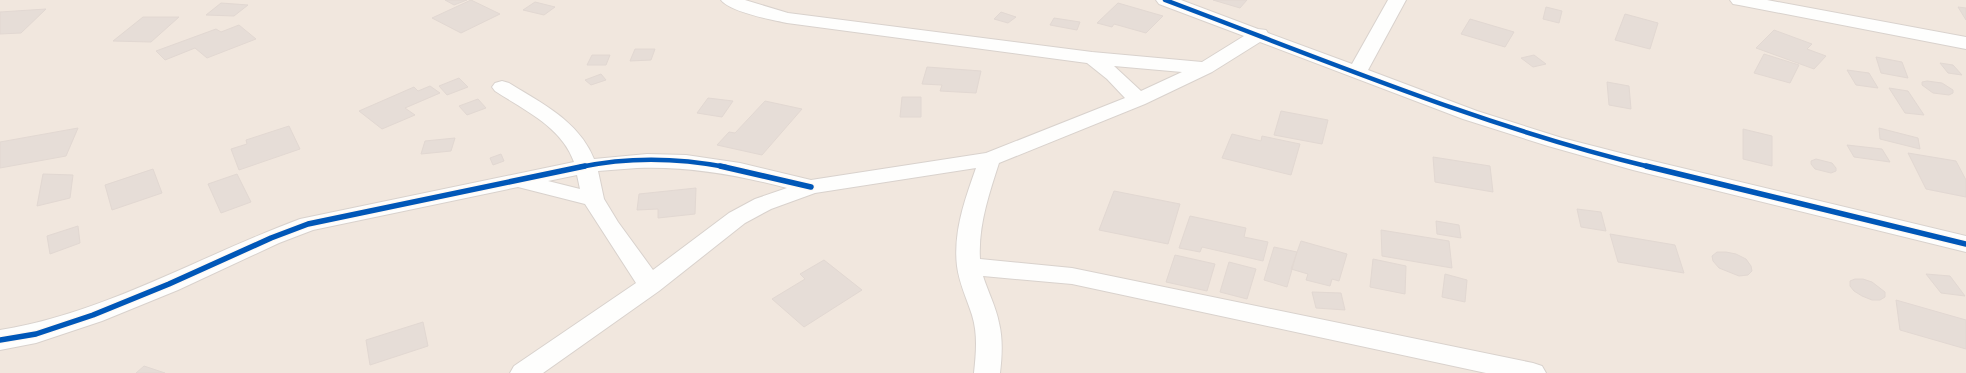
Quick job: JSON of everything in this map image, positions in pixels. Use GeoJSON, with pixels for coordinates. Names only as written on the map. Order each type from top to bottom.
{"type":"FeatureCollection","features":[{"type":"Feature","properties":{"kind":"street"},"geometry":{"type":"LineString","coordinates":[[730,0],[750,8],[786,18],[1092,58],[1205,68]]}},
{"type":"Feature","properties":{"kind":"street"},"geometry":{"type":"LineString","coordinates":[[1165,0],[1260,34],[1470,115],[1555,142],[1633,163],[1966,244]]}},
{"type":"Feature","properties":{"kind":"street"},"geometry":{"type":"LineString","coordinates":[[1357,72],[1398,0]]}},
{"type":"Feature","properties":{"kind":"street"},"geometry":{"type":"LineString","coordinates":[[1739,0],[1966,43]]}},
{"type":"Feature","properties":{"kind":"street"},"geometry":{"type":"LineString","coordinates":[[523,373],[650,285],[737,218],[763,204],[811,187],[990,159],[1138,100],[1205,68],[1260,34]]}},
{"type":"Feature","properties":{"kind":"street"},"geometry":{"type":"LineString","coordinates":[[1092,58],[1114,76],[1138,100]]}},
{"type":"Feature","properties":{"kind":"street"},"geometry":{"type":"LineString","coordinates":[[502,87],[557,122],[578,147],[586,166],[593,199],[608,226],[650,285]]}},
{"type":"Feature","properties":{"kind":"street"},"geometry":{"type":"LineString","coordinates":[[987,373],[989,355],[987,325],[969,266],[969,238],[972,212],[990,159]]}},
{"type":"Feature","properties":{"kind":"street"},"geometry":{"type":"LineString","coordinates":[[0,340],[36,334],[93,316],[271,238],[308,224],[346,214],[586,166],[629,161],[669,161],[731,168],[811,187]]}},
{"type":"Feature","properties":{"kind":"street"},"geometry":{"type":"LineString","coordinates":[[518,180],[593,199]]}},
{"type":"Feature","properties":{"kind":"street"},"geometry":{"type":"LineString","coordinates":[[969,266],[1072,276],[1533,373]]}},
{"type":"Feature","properties":{"kind":"shaded area"},"geometry":{"type":"Polygon","coordinates":[[[0,0],[1966,0],[1966,373],[0,373],[0,0]]]}},
{"type":"Feature","properties":{"kind":"building"},"geometry":{"type":"Polygon","coordinates":[[[445,0],[467,0],[454,5],[445,0]]]}},
{"type":"Feature","properties":{"kind":"building"},"geometry":{"type":"Polygon","coordinates":[[[471,0],[500,14],[461,33],[432,18],[471,0]]]}},
{"type":"Feature","properties":{"kind":"building"},"geometry":{"type":"Polygon","coordinates":[[[1213,0],[1247,0],[1240,8],[1213,0]]]}},
{"type":"Feature","properties":{"kind":"building"},"geometry":{"type":"Polygon","coordinates":[[[535,2],[555,7],[544,15],[523,10],[535,2]]]}},
{"type":"Feature","properties":{"kind":"building"},"geometry":{"type":"Polygon","coordinates":[[[221,3],[248,5],[234,16],[206,15],[221,3]]]}},
{"type":"Feature","properties":{"kind":"building"},"geometry":{"type":"Polygon","coordinates":[[[1118,3],[1163,16],[1146,33],[1114,24],[1112,27],[1097,23],[1118,3]]]}},
{"type":"Feature","properties":{"kind":"building"},"geometry":{"type":"Polygon","coordinates":[[[1546,7],[1562,11],[1559,23],[1543,19],[1546,7]]]}},
{"type":"Feature","properties":{"kind":"building"},"geometry":{"type":"Polygon","coordinates":[[[1958,7],[1966,8],[1966,20],[1958,7]]]}},
{"type":"Feature","properties":{"kind":"building"},"geometry":{"type":"Polygon","coordinates":[[[46,9],[21,33],[0,34],[0,12],[46,9]]]}},
{"type":"Feature","properties":{"kind":"building"},"geometry":{"type":"Polygon","coordinates":[[[1001,12],[1016,17],[1008,23],[994,19],[1001,12]]]}},
{"type":"Feature","properties":{"kind":"building"},"geometry":{"type":"Polygon","coordinates":[[[1625,14],[1658,23],[1650,49],[1615,40],[1625,14]]]}},
{"type":"Feature","properties":{"kind":"building"},"geometry":{"type":"Polygon","coordinates":[[[143,17],[179,17],[151,42],[113,41],[143,17]]]}},
{"type":"Feature","properties":{"kind":"building"},"geometry":{"type":"Polygon","coordinates":[[[1054,18],[1080,22],[1077,30],[1050,25],[1054,18]]]}},
{"type":"Feature","properties":{"kind":"building"},"geometry":{"type":"Polygon","coordinates":[[[1470,19],[1514,32],[1505,47],[1461,34],[1470,19]]]}},
{"type":"Feature","properties":{"kind":"building"},"geometry":{"type":"Polygon","coordinates":[[[239,25],[256,39],[207,58],[195,48],[165,60],[156,51],[216,29],[221,32],[239,25]]]}},
{"type":"Feature","properties":{"kind":"building"},"geometry":{"type":"Polygon","coordinates":[[[1774,30],[1812,44],[1807,49],[1826,56],[1814,69],[1756,48],[1774,30]]]}},
{"type":"Feature","properties":{"kind":"building"},"geometry":{"type":"Polygon","coordinates":[[[635,49],[655,49],[651,60],[630,61],[635,49]]]}},
{"type":"Feature","properties":{"kind":"building"},"geometry":{"type":"Polygon","coordinates":[[[1764,54],[1799,65],[1790,83],[1754,73],[1764,54]]]}},
{"type":"Feature","properties":{"kind":"building"},"geometry":{"type":"Polygon","coordinates":[[[592,55],[610,55],[606,65],[587,65],[592,55]]]}},
{"type":"Feature","properties":{"kind":"building"},"geometry":{"type":"Polygon","coordinates":[[[1534,55],[1546,64],[1533,67],[1521,58],[1534,55]]]}},
{"type":"Feature","properties":{"kind":"building"},"geometry":{"type":"Polygon","coordinates":[[[1876,57],[1902,62],[1908,78],[1881,73],[1876,57]]]}},
{"type":"Feature","properties":{"kind":"building"},"geometry":{"type":"Polygon","coordinates":[[[1940,63],[1953,65],[1962,75],[1948,73],[1940,63]]]}},
{"type":"Feature","properties":{"kind":"building"},"geometry":{"type":"Polygon","coordinates":[[[927,67],[981,71],[976,93],[940,91],[942,85],[922,84],[927,67]]]}},
{"type":"Feature","properties":{"kind":"building"},"geometry":{"type":"Polygon","coordinates":[[[1847,70],[1869,73],[1878,88],[1856,85],[1847,70]]]}},
{"type":"Feature","properties":{"kind":"building"},"geometry":{"type":"Polygon","coordinates":[[[601,74],[606,80],[591,85],[585,80],[601,74]]]}},
{"type":"Feature","properties":{"kind":"building"},"geometry":{"type":"Polygon","coordinates":[[[459,78],[468,87],[447,95],[439,86],[459,78]]]}},
{"type":"Feature","properties":{"kind":"building"},"geometry":{"type":"Polygon","coordinates":[[[1927,81],[1942,83],[1953,90],[1953,93],[1949,95],[1933,93],[1922,85],[1922,82],[1927,81]]]}},
{"type":"Feature","properties":{"kind":"building"},"geometry":{"type":"Polygon","coordinates":[[[1607,82],[1629,86],[1631,109],[1609,105],[1607,82]]]}},
{"type":"Feature","properties":{"kind":"building"},"geometry":{"type":"Polygon","coordinates":[[[430,86],[440,93],[405,108],[415,115],[382,129],[359,111],[414,87],[418,91],[430,86]]]}},
{"type":"Feature","properties":{"kind":"building"},"geometry":{"type":"Polygon","coordinates":[[[1889,88],[1908,91],[1924,115],[1905,113],[1889,88]]]}},
{"type":"Feature","properties":{"kind":"building"},"geometry":{"type":"Polygon","coordinates":[[[902,97],[921,97],[921,117],[900,117],[902,97]]]}},
{"type":"Feature","properties":{"kind":"building"},"geometry":{"type":"Polygon","coordinates":[[[708,98],[733,101],[722,117],[697,113],[708,98]]]}},
{"type":"Feature","properties":{"kind":"building"},"geometry":{"type":"Polygon","coordinates":[[[478,99],[486,108],[467,115],[459,106],[478,99]]]}},
{"type":"Feature","properties":{"kind":"building"},"geometry":{"type":"Polygon","coordinates":[[[765,101],[802,109],[762,155],[717,145],[729,132],[735,133],[765,101]]]}},
{"type":"Feature","properties":{"kind":"building"},"geometry":{"type":"Polygon","coordinates":[[[1281,111],[1328,120],[1322,144],[1274,135],[1281,111]]]}},
{"type":"Feature","properties":{"kind":"building"},"geometry":{"type":"Polygon","coordinates":[[[289,126],[300,149],[239,170],[231,149],[247,144],[246,140],[289,126]]]}},
{"type":"Feature","properties":{"kind":"building"},"geometry":{"type":"Polygon","coordinates":[[[78,128],[66,156],[0,168],[0,142],[78,128]]]}},
{"type":"Feature","properties":{"kind":"building"},"geometry":{"type":"Polygon","coordinates":[[[1879,128],[1918,138],[1920,149],[1880,139],[1879,128]]]}},
{"type":"Feature","properties":{"kind":"building"},"geometry":{"type":"Polygon","coordinates":[[[1743,129],[1772,136],[1772,166],[1743,159],[1743,129]]]}},
{"type":"Feature","properties":{"kind":"building"},"geometry":{"type":"Polygon","coordinates":[[[1232,134],[1261,141],[1262,136],[1300,144],[1291,175],[1222,158],[1232,134]]]}},
{"type":"Feature","properties":{"kind":"building"},"geometry":{"type":"Polygon","coordinates":[[[455,138],[451,151],[421,154],[425,141],[455,138]]]}},
{"type":"Feature","properties":{"kind":"building"},"geometry":{"type":"Polygon","coordinates":[[[1847,145],[1882,149],[1890,162],[1854,157],[1847,145]]]}},
{"type":"Feature","properties":{"kind":"building"},"geometry":{"type":"Polygon","coordinates":[[[1908,153],[1956,161],[1966,180],[1966,197],[1926,189],[1908,153]]]}},
{"type":"Feature","properties":{"kind":"building"},"geometry":{"type":"Polygon","coordinates":[[[501,154],[504,161],[493,165],[490,158],[501,154]]]}},
{"type":"Feature","properties":{"kind":"building"},"geometry":{"type":"Polygon","coordinates":[[[1433,157],[1490,166],[1493,192],[1435,182],[1433,157]]]}},
{"type":"Feature","properties":{"kind":"building"},"geometry":{"type":"Polygon","coordinates":[[[1816,159],[1832,163],[1836,168],[1836,171],[1831,173],[1815,169],[1811,164],[1811,161],[1816,159]]]}},
{"type":"Feature","properties":{"kind":"building"},"geometry":{"type":"Polygon","coordinates":[[[153,169],[162,193],[112,210],[105,185],[153,169]]]}},
{"type":"Feature","properties":{"kind":"building"},"geometry":{"type":"Polygon","coordinates":[[[43,174],[73,175],[70,198],[37,206],[43,174]]]}},
{"type":"Feature","properties":{"kind":"building"},"geometry":{"type":"Polygon","coordinates":[[[237,174],[251,202],[221,213],[208,184],[237,174]]]}},
{"type":"Feature","properties":{"kind":"building"},"geometry":{"type":"Polygon","coordinates":[[[696,188],[695,214],[658,218],[658,209],[637,210],[639,194],[696,188]]]}},
{"type":"Feature","properties":{"kind":"building"},"geometry":{"type":"Polygon","coordinates":[[[1114,191],[1180,204],[1168,244],[1099,230],[1114,191]]]}},
{"type":"Feature","properties":{"kind":"building"},"geometry":{"type":"Polygon","coordinates":[[[1577,209],[1601,212],[1606,231],[1581,227],[1577,209]]]}},
{"type":"Feature","properties":{"kind":"building"},"geometry":{"type":"Polygon","coordinates":[[[1190,216],[1246,228],[1244,237],[1268,242],[1263,261],[1202,247],[1200,252],[1179,248],[1190,216]]]}},
{"type":"Feature","properties":{"kind":"building"},"geometry":{"type":"Polygon","coordinates":[[[1436,221],[1459,225],[1461,238],[1437,234],[1436,221]]]}},
{"type":"Feature","properties":{"kind":"building"},"geometry":{"type":"Polygon","coordinates":[[[78,226],[80,243],[50,254],[47,236],[78,226]]]}},
{"type":"Feature","properties":{"kind":"building"},"geometry":{"type":"Polygon","coordinates":[[[1381,230],[1449,241],[1452,268],[1382,256],[1381,230]]]}},
{"type":"Feature","properties":{"kind":"building"},"geometry":{"type":"Polygon","coordinates":[[[1610,234],[1675,245],[1684,273],[1618,262],[1610,234]]]}},
{"type":"Feature","properties":{"kind":"building"},"geometry":{"type":"Polygon","coordinates":[[[1301,241],[1347,254],[1339,281],[1332,279],[1330,286],[1306,280],[1308,274],[1291,269],[1301,241]]]}},
{"type":"Feature","properties":{"kind":"building"},"geometry":{"type":"Polygon","coordinates":[[[1274,247],[1297,252],[1287,287],[1264,280],[1274,247]]]}},
{"type":"Feature","properties":{"kind":"building"},"geometry":{"type":"Polygon","coordinates":[[[1717,252],[1736,254],[1746,259],[1751,266],[1752,271],[1748,275],[1739,276],[1719,268],[1713,261],[1712,256],[1717,252]]]}},
{"type":"Feature","properties":{"kind":"building"},"geometry":{"type":"Polygon","coordinates":[[[1175,255],[1215,264],[1207,291],[1166,282],[1175,255]]]}},
{"type":"Feature","properties":{"kind":"building"},"geometry":{"type":"Polygon","coordinates":[[[1373,259],[1406,266],[1405,294],[1370,287],[1373,259]]]}},
{"type":"Feature","properties":{"kind":"building"},"geometry":{"type":"Polygon","coordinates":[[[824,260],[862,290],[804,327],[772,299],[805,279],[800,274],[824,260]]]}},
{"type":"Feature","properties":{"kind":"building"},"geometry":{"type":"Polygon","coordinates":[[[1229,262],[1256,269],[1247,299],[1220,292],[1229,262]]]}},
{"type":"Feature","properties":{"kind":"building"},"geometry":{"type":"Polygon","coordinates":[[[1445,274],[1467,280],[1465,302],[1442,297],[1445,274]]]}},
{"type":"Feature","properties":{"kind":"building"},"geometry":{"type":"Polygon","coordinates":[[[1926,274],[1950,276],[1965,296],[1941,293],[1926,274]]]}},
{"type":"Feature","properties":{"kind":"building"},"geometry":{"type":"Polygon","coordinates":[[[1855,279],[1863,279],[1872,282],[1885,292],[1885,297],[1880,300],[1872,300],[1862,296],[1854,291],[1850,286],[1850,281],[1855,279]]]}},
{"type":"Feature","properties":{"kind":"building"},"geometry":{"type":"Polygon","coordinates":[[[1312,292],[1341,293],[1345,310],[1316,308],[1312,292]]]}},
{"type":"Feature","properties":{"kind":"building"},"geometry":{"type":"Polygon","coordinates":[[[1896,300],[1966,320],[1966,349],[1900,330],[1896,300]]]}},
{"type":"Feature","properties":{"kind":"building"},"geometry":{"type":"Polygon","coordinates":[[[423,322],[428,346],[370,365],[366,340],[423,322]]]}},
{"type":"Feature","properties":{"kind":"building"},"geometry":{"type":"Polygon","coordinates":[[[144,366],[165,373],[136,373],[144,366]]]}},
{"type":"Feature","properties":{"kind":"cycle path"},"geometry":{"type":"LineString","coordinates":[[1165,0],[1470,115],[1555,142],[1633,163],[1966,244]]}},
{"type":"Feature","properties":{"kind":"cycle path"},"geometry":{"type":"LineString","coordinates":[[0,340],[36,334],[93,315],[169,284],[271,238],[308,224],[586,166],[637,161],[686,162],[740,170],[811,187]]}}]}
